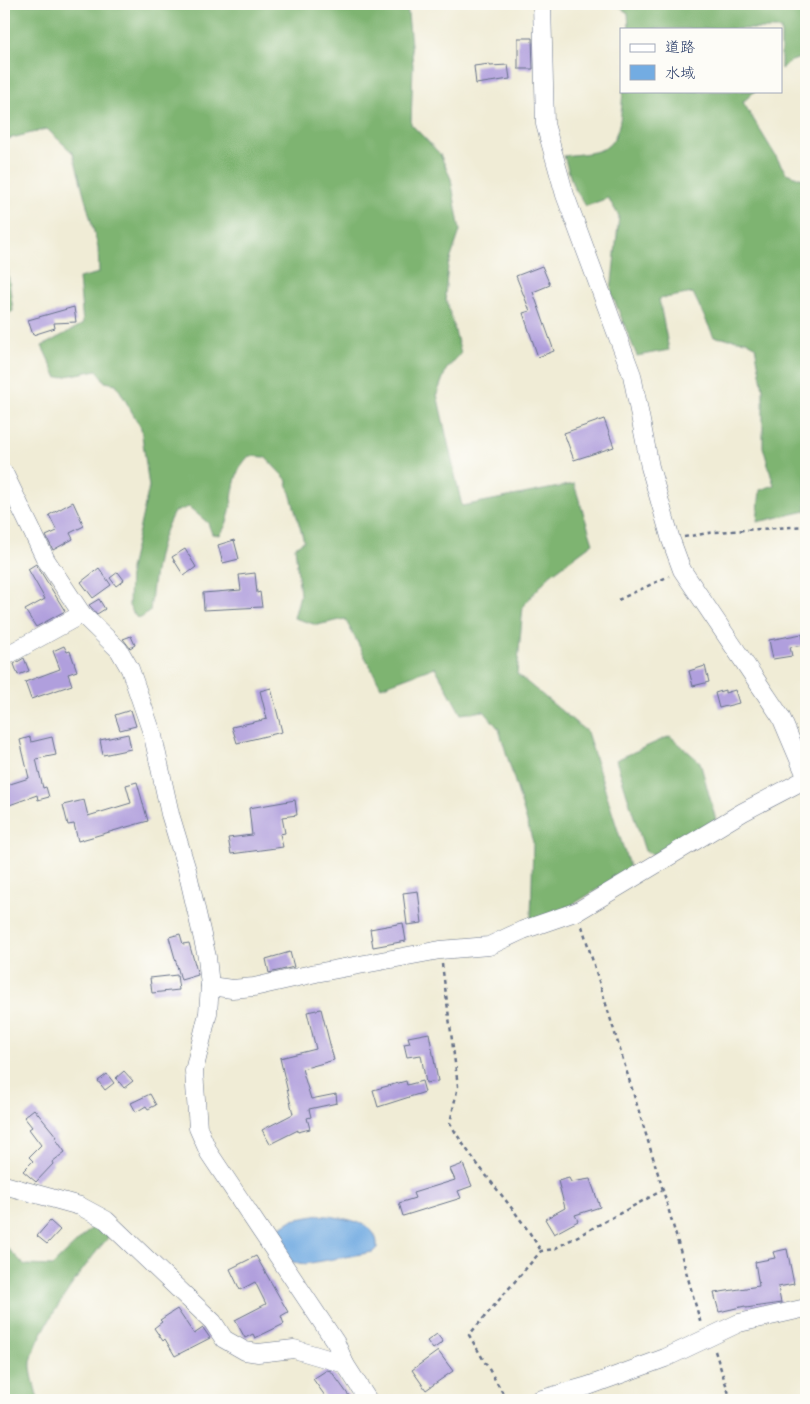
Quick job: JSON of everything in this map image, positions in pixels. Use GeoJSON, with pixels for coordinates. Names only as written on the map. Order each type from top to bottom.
{"type":"FeatureCollection","features":[{"type":"Feature","properties":{"kind":"street"},"geometry":{"type":"LineString","coordinates":[[210,986],[232,989],[254,987],[316,973],[440,950],[489,946],[523,930],[578,912],[806,777],[781,716],[682,570],[671,540],[650,467],[632,376],[565,195],[545,124],[542,4]]}},
{"type":"Feature","properties":{"kind":"street"},"geometry":{"type":"LineString","coordinates":[[4,473],[46,560],[82,614],[119,650],[130,669],[152,736],[170,814],[187,870],[207,957],[210,986],[208,1013],[194,1071],[198,1128],[208,1154],[336,1344],[345,1364],[368,1400]]}},
{"type":"Feature","properties":{"kind":"street"},"geometry":{"type":"LineString","coordinates":[[4,657],[82,614]]}},
{"type":"Feature","properties":{"kind":"street"},"geometry":{"type":"LineString","coordinates":[[4,1186],[80,1206],[106,1220],[213,1322],[224,1339],[234,1346],[258,1353],[294,1349],[345,1364]]}},
{"type":"Feature","properties":{"kind":"street"},"geometry":{"type":"LineString","coordinates":[[539,1400],[588,1386],[665,1358],[738,1323],[806,1308]]}},
{"type":"Feature","properties":{"kind":"path"},"geometry":{"type":"LineString","coordinates":[[671,540],[702,533],[806,526]]}},
{"type":"Feature","properties":{"kind":"path"},"geometry":{"type":"LineString","coordinates":[[618,600],[682,570]]}},
{"type":"Feature","properties":{"kind":"path"},"geometry":{"type":"LineString","coordinates":[[578,912],[663,1190],[706,1339],[714,1349],[731,1400]]}},
{"type":"Feature","properties":{"kind":"path"},"geometry":{"type":"LineString","coordinates":[[440,950],[458,1086],[450,1123],[462,1144],[526,1226],[541,1251]]}},
{"type":"Feature","properties":{"kind":"path"},"geometry":{"type":"LineString","coordinates":[[507,1400],[469,1335],[541,1251],[554,1249],[663,1190]]}},
{"type":"Feature","properties":{"kind":"green space"},"geometry":{"type":"Polygon","coordinates":[[[4,4],[407,4],[413,65],[411,124],[440,154],[451,179],[460,231],[448,266],[445,295],[461,353],[446,370],[437,394],[462,506],[574,484],[593,543],[550,575],[523,606],[517,674],[587,732],[630,869],[543,923],[531,919],[533,842],[499,729],[484,711],[461,714],[435,667],[381,687],[345,619],[317,625],[294,618],[300,595],[295,547],[304,541],[286,479],[265,457],[249,456],[242,465],[234,484],[229,516],[220,535],[212,534],[208,523],[189,507],[174,512],[160,548],[150,611],[141,618],[136,617],[129,606],[130,569],[149,487],[141,428],[116,384],[105,382],[97,370],[57,378],[42,346],[83,324],[79,278],[99,273],[98,247],[73,153],[47,129],[4,140],[4,4]]]}},
{"type":"Feature","properties":{"kind":"green space"},"geometry":{"type":"Polygon","coordinates":[[[614,4],[806,4],[806,56],[789,62],[782,68],[782,28],[629,28],[628,13],[614,4]]]}},
{"type":"Feature","properties":{"kind":"green space"},"geometry":{"type":"Polygon","coordinates":[[[623,92],[754,92],[743,102],[786,173],[806,180],[806,511],[757,522],[760,490],[774,485],[763,447],[763,389],[755,346],[746,341],[714,337],[693,293],[659,299],[669,350],[637,356],[611,292],[619,216],[608,198],[586,206],[573,186],[564,156],[594,152],[609,145],[614,139],[621,115],[623,92]]]}},
{"type":"Feature","properties":{"kind":"green space"},"geometry":{"type":"Polygon","coordinates":[[[4,242],[13,311],[4,316],[4,242]]]}},
{"type":"Feature","properties":{"kind":"green space"},"geometry":{"type":"Polygon","coordinates":[[[670,736],[700,762],[716,820],[655,855],[645,851],[616,760],[670,736]]]}},
{"type":"Feature","properties":{"kind":"green space"},"geometry":{"type":"Polygon","coordinates":[[[98,1222],[108,1230],[108,1238],[64,1297],[42,1333],[35,1349],[31,1366],[38,1400],[4,1400],[4,1245],[25,1265],[52,1266],[98,1222]]]}},
{"type":"Feature","properties":{"kind":"water"},"geometry":{"type":"Polygon","coordinates":[[[320,1215],[348,1219],[366,1226],[372,1231],[376,1239],[377,1248],[373,1252],[305,1264],[292,1262],[278,1246],[276,1230],[292,1220],[320,1215]]]}},
{"type":"Feature","properties":{"kind":"building"},"geometry":{"type":"Polygon","coordinates":[[[518,38],[532,38],[533,69],[518,69],[518,38]]]}},
{"type":"Feature","properties":{"kind":"building"},"geometry":{"type":"Polygon","coordinates":[[[490,64],[490,66],[508,65],[510,79],[476,84],[474,66],[490,64]]]}},
{"type":"Feature","properties":{"kind":"building"},"geometry":{"type":"Polygon","coordinates":[[[542,266],[550,285],[533,292],[554,351],[538,357],[523,313],[530,311],[516,276],[542,266]]]}},
{"type":"Feature","properties":{"kind":"building"},"geometry":{"type":"Polygon","coordinates":[[[74,307],[76,322],[54,323],[55,328],[33,335],[28,320],[74,307]]]}},
{"type":"Feature","properties":{"kind":"building"},"geometry":{"type":"Polygon","coordinates":[[[604,419],[614,447],[574,460],[564,433],[604,419]]]}},
{"type":"Feature","properties":{"kind":"building"},"geometry":{"type":"Polygon","coordinates":[[[73,502],[84,526],[70,533],[73,539],[53,550],[46,536],[57,531],[49,515],[73,502]]]}},
{"type":"Feature","properties":{"kind":"building"},"geometry":{"type":"Polygon","coordinates":[[[234,540],[239,559],[223,563],[218,545],[234,540]]]}},
{"type":"Feature","properties":{"kind":"building"},"geometry":{"type":"Polygon","coordinates":[[[185,549],[196,567],[184,576],[172,557],[185,549]]]}},
{"type":"Feature","properties":{"kind":"building"},"geometry":{"type":"Polygon","coordinates":[[[36,564],[65,611],[36,627],[25,610],[45,599],[28,569],[36,564]]]}},
{"type":"Feature","properties":{"kind":"building"},"geometry":{"type":"Polygon","coordinates":[[[99,568],[111,585],[93,598],[81,582],[99,568]]]}},
{"type":"Feature","properties":{"kind":"building"},"geometry":{"type":"Polygon","coordinates":[[[118,572],[124,580],[116,586],[110,578],[118,572]]]}},
{"type":"Feature","properties":{"kind":"building"},"geometry":{"type":"Polygon","coordinates":[[[255,573],[257,593],[260,592],[262,607],[204,610],[203,593],[241,590],[239,575],[255,573]]]}},
{"type":"Feature","properties":{"kind":"building"},"geometry":{"type":"Polygon","coordinates":[[[99,599],[105,609],[97,614],[89,605],[99,599]]]}},
{"type":"Feature","properties":{"kind":"building"},"geometry":{"type":"Polygon","coordinates":[[[802,634],[804,645],[790,647],[792,656],[773,659],[769,640],[802,634]]]}},
{"type":"Feature","properties":{"kind":"building"},"geometry":{"type":"Polygon","coordinates":[[[131,636],[135,645],[130,648],[123,639],[131,636]]]}},
{"type":"Feature","properties":{"kind":"building"},"geometry":{"type":"Polygon","coordinates":[[[64,646],[67,652],[70,651],[77,671],[68,674],[72,685],[31,699],[25,682],[60,669],[53,651],[64,646]]]}},
{"type":"Feature","properties":{"kind":"building"},"geometry":{"type":"Polygon","coordinates":[[[24,658],[29,671],[18,675],[14,664],[24,658]]]}},
{"type":"Feature","properties":{"kind":"building"},"geometry":{"type":"Polygon","coordinates":[[[705,666],[709,682],[693,686],[689,671],[705,666]]]}},
{"type":"Feature","properties":{"kind":"building"},"geometry":{"type":"Polygon","coordinates":[[[271,688],[282,732],[237,743],[232,727],[267,719],[260,691],[271,688]]]}},
{"type":"Feature","properties":{"kind":"building"},"geometry":{"type":"Polygon","coordinates":[[[725,690],[725,693],[735,690],[739,703],[719,708],[715,693],[725,690]]]}},
{"type":"Feature","properties":{"kind":"building"},"geometry":{"type":"Polygon","coordinates":[[[131,710],[136,726],[120,730],[115,715],[131,710]]]}},
{"type":"Feature","properties":{"kind":"building"},"geometry":{"type":"Polygon","coordinates":[[[128,734],[131,749],[103,755],[100,740],[128,734]]]}},
{"type":"Feature","properties":{"kind":"building"},"geometry":{"type":"Polygon","coordinates":[[[30,737],[31,742],[52,737],[56,755],[36,759],[43,788],[46,787],[49,797],[38,800],[37,795],[4,807],[4,786],[29,778],[20,740],[30,737]]]}},
{"type":"Feature","properties":{"kind":"building"},"geometry":{"type":"Polygon","coordinates":[[[137,782],[148,821],[78,841],[74,824],[68,825],[63,805],[84,800],[88,816],[131,803],[126,785],[137,782]]]}},
{"type":"Feature","properties":{"kind":"building"},"geometry":{"type":"Polygon","coordinates":[[[295,800],[297,815],[282,817],[285,833],[280,834],[283,847],[231,854],[228,838],[252,835],[249,808],[295,800]]]}},
{"type":"Feature","properties":{"kind":"building"},"geometry":{"type":"Polygon","coordinates":[[[418,891],[422,923],[407,925],[403,893],[418,891]]]}},
{"type":"Feature","properties":{"kind":"building"},"geometry":{"type":"Polygon","coordinates":[[[403,923],[406,941],[373,947],[370,929],[403,923]]]}},
{"type":"Feature","properties":{"kind":"building"},"geometry":{"type":"Polygon","coordinates":[[[180,934],[183,944],[189,943],[198,975],[181,980],[169,937],[180,934]]]}},
{"type":"Feature","properties":{"kind":"building"},"geometry":{"type":"Polygon","coordinates":[[[290,952],[294,967],[269,973],[266,959],[290,952]]]}},
{"type":"Feature","properties":{"kind":"building"},"geometry":{"type":"Polygon","coordinates":[[[177,975],[179,990],[152,993],[150,978],[177,975]]]}},
{"type":"Feature","properties":{"kind":"building"},"geometry":{"type":"Polygon","coordinates":[[[321,1009],[334,1060],[302,1069],[311,1099],[336,1094],[337,1103],[309,1109],[311,1117],[307,1118],[310,1129],[298,1132],[298,1130],[270,1144],[262,1130],[293,1114],[280,1058],[316,1049],[307,1012],[321,1009]]]}},
{"type":"Feature","properties":{"kind":"building"},"geometry":{"type":"Polygon","coordinates":[[[429,1033],[438,1081],[426,1083],[421,1055],[407,1057],[404,1044],[410,1043],[408,1037],[429,1033]]]}},
{"type":"Feature","properties":{"kind":"building"},"geometry":{"type":"Polygon","coordinates":[[[124,1071],[133,1081],[124,1088],[116,1078],[124,1071]]]}},
{"type":"Feature","properties":{"kind":"building"},"geometry":{"type":"Polygon","coordinates":[[[107,1074],[114,1083],[105,1090],[98,1081],[107,1074]]]}},
{"type":"Feature","properties":{"kind":"building"},"geometry":{"type":"Polygon","coordinates":[[[406,1081],[407,1085],[422,1081],[425,1092],[378,1107],[373,1090],[406,1081]]]}},
{"type":"Feature","properties":{"kind":"building"},"geometry":{"type":"Polygon","coordinates":[[[150,1094],[156,1105],[148,1109],[146,1106],[136,1112],[131,1103],[150,1094]]]}},
{"type":"Feature","properties":{"kind":"building"},"geometry":{"type":"Polygon","coordinates":[[[34,1109],[57,1137],[55,1138],[65,1152],[52,1162],[53,1164],[36,1182],[23,1171],[33,1161],[29,1157],[41,1145],[29,1129],[32,1127],[24,1117],[34,1109]]]}},
{"type":"Feature","properties":{"kind":"building"},"geometry":{"type":"Polygon","coordinates":[[[463,1164],[472,1186],[458,1191],[461,1198],[403,1216],[399,1203],[415,1198],[413,1193],[455,1180],[450,1169],[463,1164]]]}},
{"type":"Feature","properties":{"kind":"building"},"geometry":{"type":"Polygon","coordinates":[[[569,1178],[571,1182],[590,1179],[600,1207],[575,1215],[578,1221],[554,1234],[545,1219],[565,1208],[558,1181],[569,1178]]]}},
{"type":"Feature","properties":{"kind":"building"},"geometry":{"type":"Polygon","coordinates":[[[50,1221],[60,1230],[47,1244],[37,1236],[50,1221]]]}},
{"type":"Feature","properties":{"kind":"building"},"geometry":{"type":"Polygon","coordinates":[[[787,1249],[794,1284],[778,1287],[781,1303],[746,1308],[745,1306],[719,1312],[714,1293],[759,1286],[755,1262],[775,1258],[773,1252],[787,1249]]]}},
{"type":"Feature","properties":{"kind":"building"},"geometry":{"type":"Polygon","coordinates":[[[256,1256],[288,1312],[281,1316],[284,1324],[255,1338],[253,1334],[245,1338],[235,1320],[266,1304],[255,1282],[240,1290],[230,1269],[256,1256]]]}},
{"type":"Feature","properties":{"kind":"building"},"geometry":{"type":"Polygon","coordinates":[[[177,1309],[194,1334],[203,1328],[210,1338],[175,1356],[165,1339],[163,1341],[154,1328],[162,1322],[160,1320],[177,1309]]]}},
{"type":"Feature","properties":{"kind":"building"},"geometry":{"type":"Polygon","coordinates":[[[437,1334],[443,1342],[433,1349],[427,1341],[437,1334]]]}},
{"type":"Feature","properties":{"kind":"building"},"geometry":{"type":"Polygon","coordinates":[[[438,1351],[453,1371],[426,1390],[412,1370],[438,1351]]]}},
{"type":"Feature","properties":{"kind":"building"},"geometry":{"type":"Polygon","coordinates":[[[327,1370],[331,1371],[352,1400],[328,1400],[313,1379],[327,1370]]]}}]}
